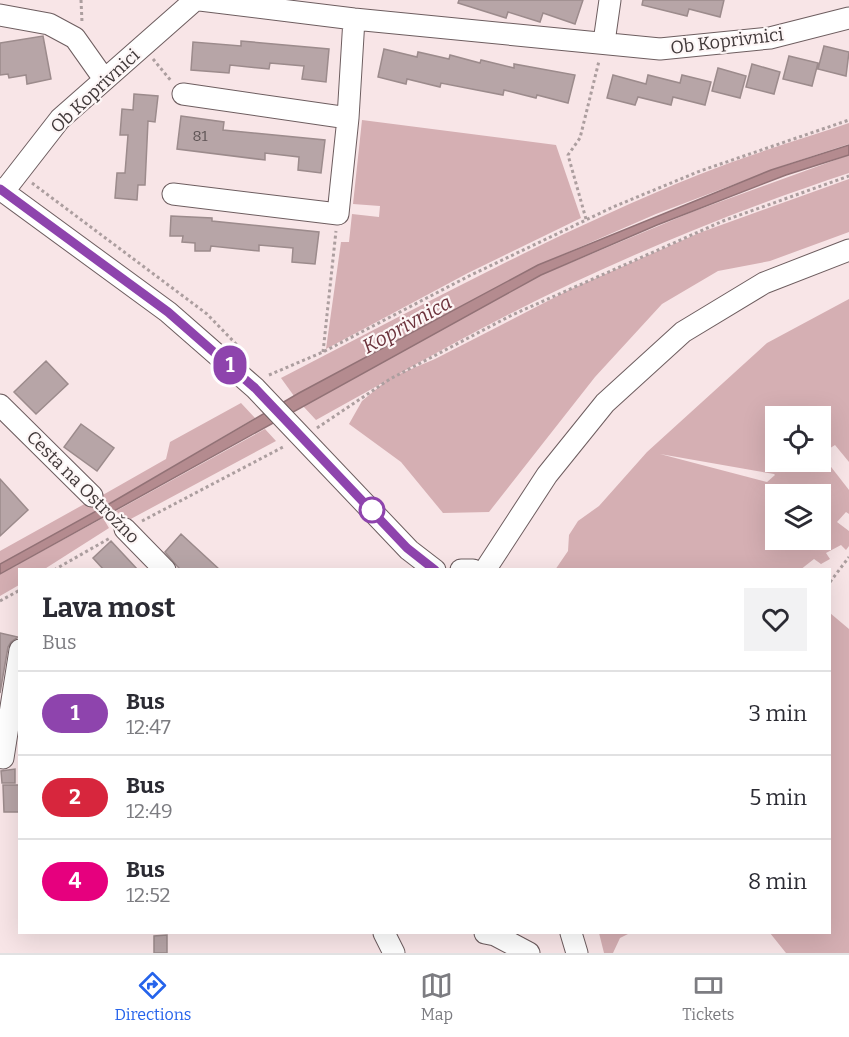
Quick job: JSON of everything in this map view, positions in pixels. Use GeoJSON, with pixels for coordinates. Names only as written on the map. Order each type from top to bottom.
{"type":"FeatureCollection","features":[{"type":"Feature","properties":{"kind":"street","name":"Ob Koprivnici"},"geometry":{"type":"LineString","coordinates":[[2,190],[60,119],[195,0]]}},
{"type":"Feature","properties":{"kind":"street","name":"Ob Koprivnici"},"geometry":{"type":"LineString","coordinates":[[200,0],[354,19],[660,49],[719,45],[770,38],[849,18]]}},
{"type":"Feature","properties":{"kind":"street"},"geometry":{"type":"LineString","coordinates":[[604,42],[610,0]]}},
{"type":"Feature","properties":{"kind":"street"},"geometry":{"type":"LineString","coordinates":[[0,15],[49,24],[75,38],[104,79]]}},
{"type":"Feature","properties":{"kind":"street"},"geometry":{"type":"LineString","coordinates":[[173,194],[338,214],[348,118],[354,19]]}},
{"type":"Feature","properties":{"kind":"street"},"geometry":{"type":"LineString","coordinates":[[183,94],[348,118]]}},
{"type":"Feature","properties":{"kind":"street"},"geometry":{"type":"LineString","coordinates":[[2,190],[261,382],[303,437],[407,548],[432,568]]}},
{"type":"Feature","properties":{"kind":"street"},"geometry":{"type":"LineString","coordinates":[[486,568],[547,475],[605,403],[683,332],[764,283],[849,250]]}},
{"type":"Feature","properties":{"kind":"street","name":"Cesta na Ostrožno"},"geometry":{"type":"LineString","coordinates":[[0,405],[92,496]]}},
{"type":"Feature","properties":{"kind":"street","name":"Cesta na Ostrožno"},"geometry":{"type":"LineString","coordinates":[[125,529],[163,568]]}},
{"type":"Feature","properties":{"kind":"street"},"geometry":{"type":"LineString","coordinates":[[8,757],[18,668]]}},
{"type":"Feature","properties":{"kind":"street"},"geometry":{"type":"LineString","coordinates":[[384,934],[394,953]]}},
{"type":"Feature","properties":{"kind":"street"},"geometry":{"type":"LineString","coordinates":[[490,934],[529,953]]}},
{"type":"Feature","properties":{"kind":"street"},"geometry":{"type":"LineString","coordinates":[[571,934],[577,953]]}},
{"type":"Feature","properties":{"kind":"path"},"geometry":{"type":"LineString","coordinates":[[586,219],[568,155],[580,138],[604,42]]}},
{"type":"Feature","properties":{"kind":"path"},"geometry":{"type":"LineString","coordinates":[[142,47],[183,94]]}},
{"type":"Feature","properties":{"kind":"path"},"geometry":{"type":"LineString","coordinates":[[261,382],[586,219],[700,171],[849,120]]}},
{"type":"Feature","properties":{"kind":"path"},"geometry":{"type":"LineString","coordinates":[[57,568],[125,529],[303,437],[390,379],[512,315],[723,220],[849,176]]}},
{"type":"Feature","properties":{"kind":"path"},"geometry":{"type":"LineString","coordinates":[[323,352],[338,214]]}},
{"type":"Feature","properties":{"kind":"path"},"geometry":{"type":"LineString","coordinates":[[831,581],[849,557]]}},
{"type":"Feature","properties":{"kind":"path"},"geometry":{"type":"LineString","coordinates":[[0,601],[18,591]]}},
{"type":"Feature","properties":{"kind":"shaded area"},"geometry":{"type":"Polygon","coordinates":[[[362,120],[556,145],[581,218],[468,273],[326,349],[341,242],[349,242],[352,214],[379,217],[380,206],[353,204],[362,120]]]}},
{"type":"Feature","properties":{"kind":"shaded area"},"geometry":{"type":"Polygon","coordinates":[[[849,123],[849,144],[785,165],[656,214],[541,264],[294,396],[281,378],[539,246],[644,197],[754,154],[849,123]]]}},
{"type":"Feature","properties":{"kind":"shaded area"},"geometry":{"type":"Polygon","coordinates":[[[849,145],[849,155],[786,175],[657,225],[541,275],[0,574],[0,564],[109,504],[299,393],[538,265],[771,170],[849,145]]]}},
{"type":"Feature","properties":{"kind":"shaded area"},"geometry":{"type":"Polygon","coordinates":[[[849,155],[849,173],[732,215],[618,262],[506,316],[397,375],[435,359],[569,290],[699,233],[849,179],[849,232],[770,261],[718,271],[662,304],[595,377],[489,512],[443,513],[401,462],[349,424],[362,401],[386,381],[316,420],[303,406],[541,275],[692,212],[849,155]]]}},
{"type":"Feature","properties":{"kind":"shaded area"},"geometry":{"type":"Polygon","coordinates":[[[849,299],[849,462],[835,445],[831,448],[831,406],[765,406],[765,472],[831,472],[831,467],[849,490],[849,514],[846,512],[837,522],[849,531],[849,546],[846,550],[841,545],[826,553],[830,559],[821,564],[814,559],[803,568],[556,568],[568,551],[569,535],[578,521],[599,506],[647,452],[767,343],[849,299]],[[660,454],[767,482],[774,474],[660,454]]]}},
{"type":"Feature","properties":{"kind":"shaded area"},"geometry":{"type":"Polygon","coordinates":[[[241,403],[255,418],[109,504],[101,496],[166,459],[170,442],[241,403]]]}},
{"type":"Feature","properties":{"kind":"shaded area"},"geometry":{"type":"Polygon","coordinates":[[[265,429],[276,441],[127,521],[116,511],[265,429]]]}},
{"type":"Feature","properties":{"kind":"shaded area"},"geometry":{"type":"Polygon","coordinates":[[[88,502],[97,511],[0,564],[0,551],[88,502]]]}},
{"type":"Feature","properties":{"kind":"shaded area"},"geometry":{"type":"Polygon","coordinates":[[[103,518],[109,528],[46,568],[18,568],[18,586],[0,596],[0,574],[103,518]]]}},
{"type":"Feature","properties":{"kind":"shaded area"},"geometry":{"type":"Polygon","coordinates":[[[831,614],[849,629],[849,953],[786,953],[771,934],[831,934],[831,614]]]}},
{"type":"Feature","properties":{"kind":"shaded area"},"geometry":{"type":"Polygon","coordinates":[[[599,934],[628,934],[620,938],[613,953],[604,953],[599,934]]]}},
{"type":"Feature","properties":{"kind":"building"},"geometry":{"type":"Polygon","coordinates":[[[459,0],[583,0],[575,24],[543,13],[540,22],[508,12],[506,18],[458,3],[459,0]]]}},
{"type":"Feature","properties":{"kind":"building"},"geometry":{"type":"Polygon","coordinates":[[[643,0],[724,0],[720,17],[689,9],[687,16],[642,5],[643,0]]]}},
{"type":"Feature","properties":{"kind":"building"},"geometry":{"type":"Polygon","coordinates":[[[43,36],[51,79],[27,84],[26,75],[9,78],[8,74],[0,75],[0,43],[43,36]]]}},
{"type":"Feature","properties":{"kind":"building"},"geometry":{"type":"Polygon","coordinates":[[[241,41],[329,49],[326,82],[302,79],[304,66],[270,63],[269,69],[230,65],[229,73],[191,70],[193,42],[241,46],[241,41]]]}},
{"type":"Feature","properties":{"kind":"building"},"geometry":{"type":"Polygon","coordinates":[[[824,46],[849,52],[846,76],[818,69],[824,46]]]}},
{"type":"Feature","properties":{"kind":"building"},"geometry":{"type":"Polygon","coordinates":[[[384,49],[417,57],[418,52],[449,59],[450,55],[480,63],[481,60],[514,68],[514,64],[575,75],[568,103],[504,90],[503,95],[441,83],[440,87],[407,79],[406,84],[378,77],[384,49]]]}},
{"type":"Feature","properties":{"kind":"building"},"geometry":{"type":"Polygon","coordinates":[[[789,56],[818,63],[812,86],[783,79],[789,56]]]}},
{"type":"Feature","properties":{"kind":"building"},"geometry":{"type":"Polygon","coordinates":[[[752,64],[780,72],[774,94],[746,87],[752,64]]]}},
{"type":"Feature","properties":{"kind":"building"},"geometry":{"type":"Polygon","coordinates":[[[718,68],[746,76],[740,98],[712,91],[718,68]]]}},
{"type":"Feature","properties":{"kind":"building"},"geometry":{"type":"Polygon","coordinates":[[[613,75],[646,84],[648,75],[680,83],[682,75],[711,82],[705,105],[673,97],[671,105],[638,97],[635,105],[607,98],[613,75]]]}},
{"type":"Feature","properties":{"kind":"building"},"geometry":{"type":"Polygon","coordinates":[[[134,94],[158,96],[155,122],[148,121],[145,185],[138,185],[137,200],[115,198],[117,173],[125,173],[128,135],[120,135],[122,109],[133,110],[134,94]]]}},
{"type":"Feature","properties":{"kind":"building"},"geometry":{"type":"Polygon","coordinates":[[[181,116],[224,122],[223,130],[325,140],[321,173],[298,170],[299,157],[265,153],[265,160],[177,149],[181,116]]]}},
{"type":"Feature","properties":{"kind":"building"},"geometry":{"type":"Polygon","coordinates":[[[171,216],[212,218],[212,221],[319,232],[315,264],[292,262],[293,248],[259,245],[259,251],[211,246],[210,251],[195,251],[195,243],[182,242],[183,236],[170,236],[171,216]]]}},
{"type":"Feature","properties":{"kind":"building"},"geometry":{"type":"Polygon","coordinates":[[[46,361],[68,384],[36,414],[14,392],[46,361]]]}},
{"type":"Feature","properties":{"kind":"building"},"geometry":{"type":"Polygon","coordinates":[[[81,424],[114,448],[97,471],[64,447],[81,424]]]}},
{"type":"Feature","properties":{"kind":"building"},"geometry":{"type":"Polygon","coordinates":[[[0,479],[28,510],[0,536],[0,479]]]}},
{"type":"Feature","properties":{"kind":"building"},"geometry":{"type":"Polygon","coordinates":[[[181,534],[218,568],[179,568],[165,552],[181,534]]]}},
{"type":"Feature","properties":{"kind":"building"},"geometry":{"type":"Polygon","coordinates":[[[111,541],[136,568],[102,568],[93,558],[111,541]]]}},
{"type":"Feature","properties":{"kind":"building"},"geometry":{"type":"Polygon","coordinates":[[[0,633],[18,637],[8,647],[0,693],[0,633]]]}},
{"type":"Feature","properties":{"kind":"building"},"geometry":{"type":"Polygon","coordinates":[[[15,769],[15,783],[2,783],[1,771],[15,769]]]}},
{"type":"Feature","properties":{"kind":"building"},"geometry":{"type":"Polygon","coordinates":[[[3,785],[18,785],[18,812],[4,812],[3,785]]]}},
{"type":"Feature","properties":{"kind":"building"},"geometry":{"type":"Polygon","coordinates":[[[167,935],[167,953],[154,953],[154,936],[167,935]]]}},
{"type":"Feature","properties":{"kind":"bus line","name":"1"},"geometry":{"type":"LineString","coordinates":[[0,189],[168,312],[238,372],[407,548],[432,568]]}},
{"type":"Feature","properties":{"kind":"water label","name":"Koprivnica"},"geometry":{"type":"Point","coordinates":[407,324]}}]}
